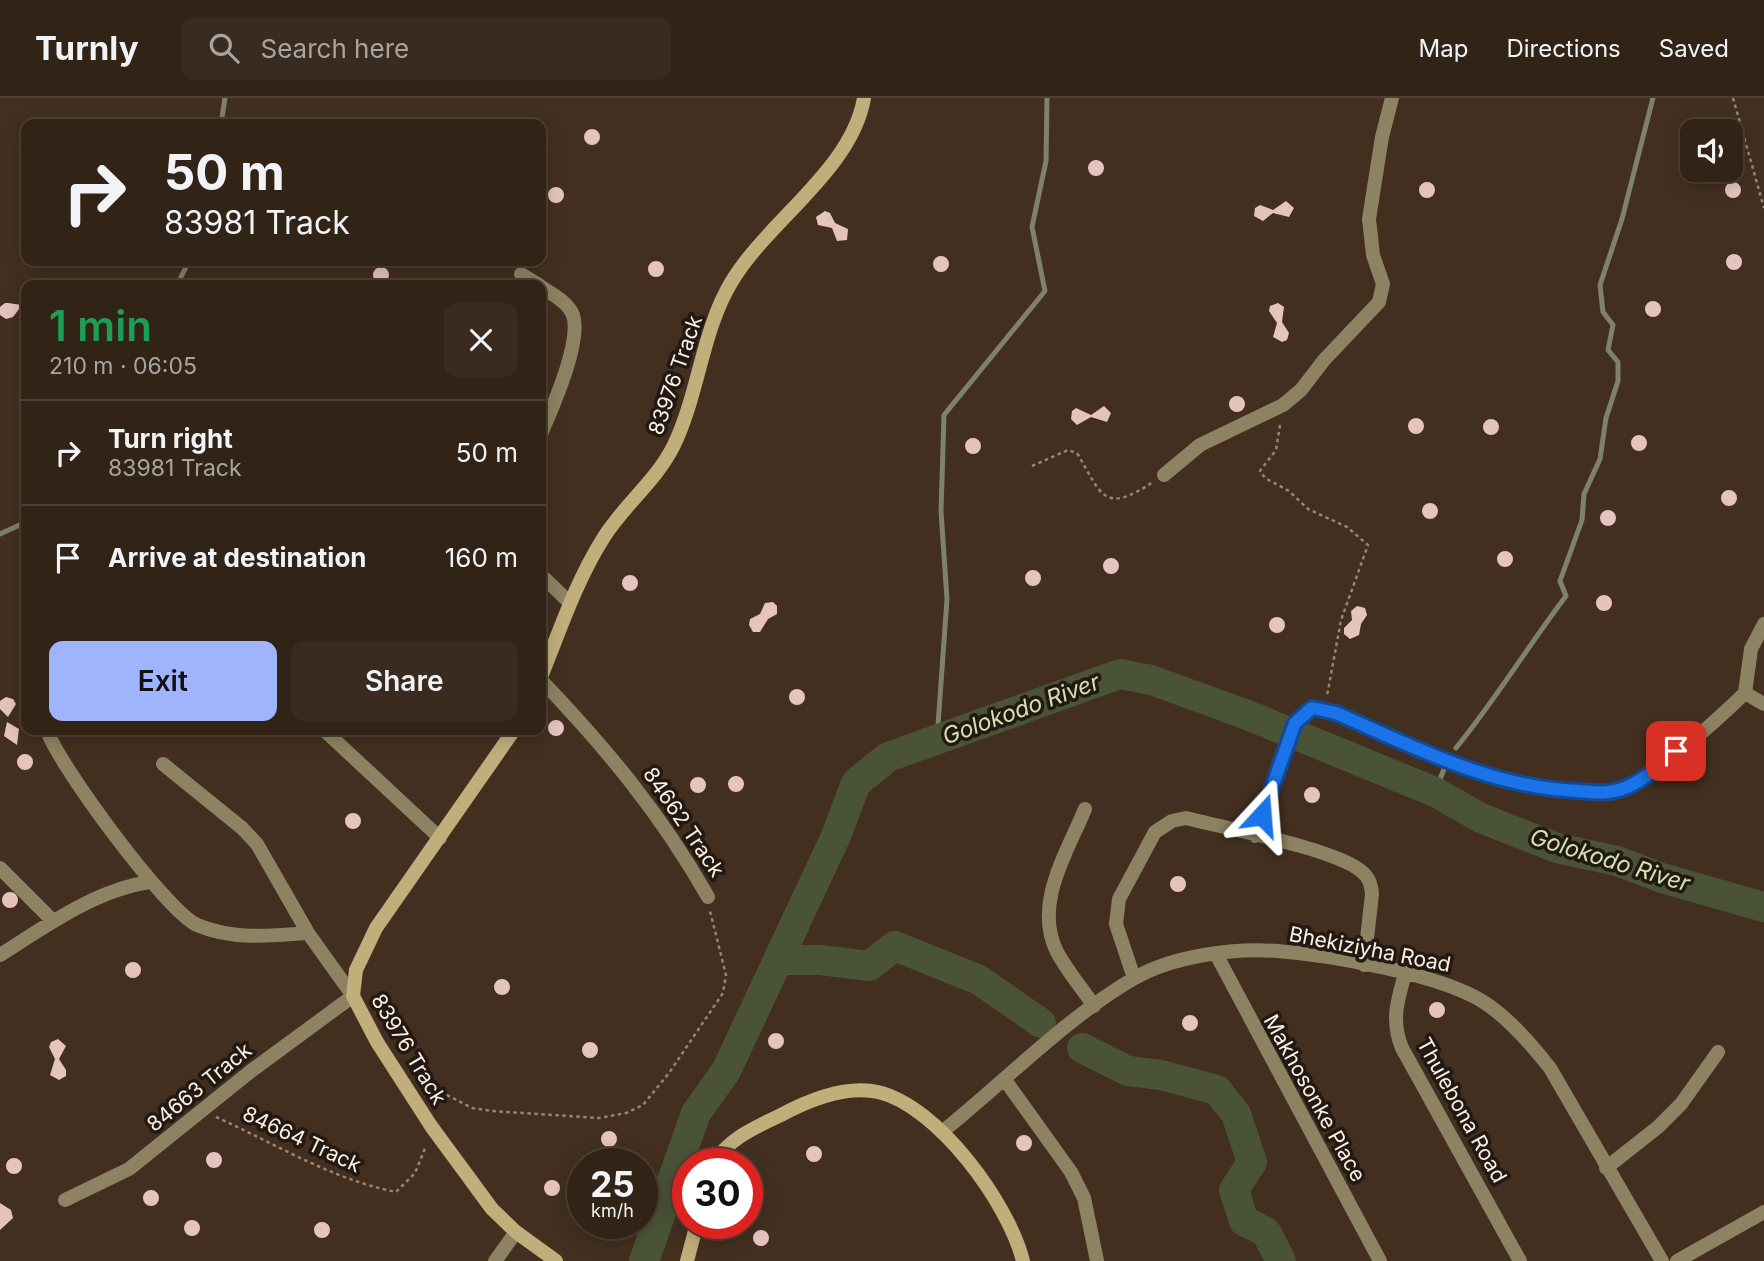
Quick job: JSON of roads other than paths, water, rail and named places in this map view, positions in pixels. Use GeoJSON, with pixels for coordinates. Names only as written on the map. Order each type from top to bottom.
{"type":"FeatureCollection","features":[{"type":"Feature","properties":{"kind":"street","name":"83976 Track"},"geometry":{"type":"LineString","coordinates":[[546,665],[569,603],[617,517],[656,473],[673,449],[687,418],[711,331],[730,284],[767,234],[846,143],[864,98]]}},
{"type":"Feature","properties":{"kind":"street"},"geometry":{"type":"LineString","coordinates":[[1164,475],[1200,445],[1283,405],[1301,390],[1324,360],[1379,302],[1383,284],[1373,254],[1369,219],[1382,137],[1392,98]]}},
{"type":"Feature","properties":{"kind":"street"},"geometry":{"type":"LineString","coordinates":[[521,274],[530,280]]}},
{"type":"Feature","properties":{"kind":"street"},"geometry":{"type":"LineString","coordinates":[[546,290],[567,306],[574,322],[567,369],[546,422]]}},
{"type":"Feature","properties":{"kind":"street"},"geometry":{"type":"LineString","coordinates":[[546,580],[569,603]]}},
{"type":"Feature","properties":{"kind":"street"},"geometry":{"type":"LineString","coordinates":[[1255,836],[1295,723],[1308,710],[1325,710],[1479,774],[1525,786],[1605,793],[1637,782],[1745,693],[1751,649],[1764,624]]}},
{"type":"Feature","properties":{"kind":"street","name":"84662 Track"},"geometry":{"type":"LineString","coordinates":[[546,683],[623,768],[708,897]]}},
{"type":"Feature","properties":{"kind":"street"},"geometry":{"type":"LineString","coordinates":[[1745,693],[1764,704]]}},
{"type":"Feature","properties":{"kind":"street"},"geometry":{"type":"LineString","coordinates":[[49,735],[64,765],[150,882],[175,911],[196,925],[227,933],[252,936],[308,933]]}},
{"type":"Feature","properties":{"kind":"street"},"geometry":{"type":"LineString","coordinates":[[329,735],[440,838]]}},
{"type":"Feature","properties":{"kind":"street","name":"83976 Track"},"geometry":{"type":"LineString","coordinates":[[510,735],[376,928],[356,970],[353,996],[431,1126],[492,1209],[516,1232],[556,1261]]}},
{"type":"Feature","properties":{"kind":"street"},"geometry":{"type":"LineString","coordinates":[[163,764],[242,828],[257,844],[308,933],[353,996]]}},
{"type":"Feature","properties":{"kind":"street"},"geometry":{"type":"LineString","coordinates":[[1085,809],[1050,892],[1048,924],[1057,952],[1094,1006]]}},
{"type":"Feature","properties":{"kind":"street"},"geometry":{"type":"LineString","coordinates":[[1134,978],[1120,940],[1116,910],[1155,832],[1172,821],[1186,818],[1340,859],[1364,872],[1371,884],[1372,894],[1364,965]]}},
{"type":"Feature","properties":{"kind":"street"},"geometry":{"type":"LineString","coordinates":[[0,868],[53,921]]}},
{"type":"Feature","properties":{"kind":"street"},"geometry":{"type":"LineString","coordinates":[[0,955],[53,921],[111,891],[150,882]]}},
{"type":"Feature","properties":{"kind":"street","name":"Bhekiziyha Road"},"geometry":{"type":"LineString","coordinates":[[942,1132],[1094,1006],[1134,978],[1168,964],[1216,954],[1276,951],[1364,965],[1453,986],[1484,1002],[1521,1034],[1550,1068],[1662,1261]]}},
{"type":"Feature","properties":{"kind":"street","name":"Makhosonke Place"},"geometry":{"type":"LineString","coordinates":[[1216,954],[1380,1261]]}},
{"type":"Feature","properties":{"kind":"street","name":"Thulebona Road"},"geometry":{"type":"LineString","coordinates":[[1405,974],[1395,1007],[1395,1029],[1402,1048],[1520,1261]]}},
{"type":"Feature","properties":{"kind":"street","name":"84663 Track"},"geometry":{"type":"LineString","coordinates":[[65,1200],[129,1169],[353,996]]}},
{"type":"Feature","properties":{"kind":"street"},"geometry":{"type":"LineString","coordinates":[[1606,1168],[1681,1104],[1718,1052]]}},
{"type":"Feature","properties":{"kind":"street"},"geometry":{"type":"LineString","coordinates":[[1005,1080],[1071,1171],[1084,1198],[1097,1261]]}},
{"type":"Feature","properties":{"kind":"street"},"geometry":{"type":"LineString","coordinates":[[726,1148],[734,1138],[785,1112],[825,1096],[859,1090],[878,1092],[903,1102],[942,1132],[994,1198],[1009,1222],[1023,1261]]}},
{"type":"Feature","properties":{"kind":"street"},"geometry":{"type":"LineString","coordinates":[[1677,1261],[1764,1212]]}},
{"type":"Feature","properties":{"kind":"street"},"geometry":{"type":"LineString","coordinates":[[495,1261],[516,1232]]}},
{"type":"Feature","properties":{"kind":"street"},"geometry":{"type":"LineString","coordinates":[[687,1261],[693,1239]]}},
{"type":"Feature","properties":{"kind":"waterway"},"geometry":{"type":"LineString","coordinates":[[222,119],[225,98]]}},
{"type":"Feature","properties":{"kind":"waterway"},"geometry":{"type":"LineString","coordinates":[[937,739],[947,599],[941,511],[944,415],[1045,291],[1032,227],[1046,161],[1047,98]]}},
{"type":"Feature","properties":{"kind":"waterway"},"geometry":{"type":"LineString","coordinates":[[1456,748],[1566,596],[1560,581],[1582,520],[1584,494],[1600,459],[1606,418],[1618,381],[1618,362],[1608,350],[1613,325],[1603,312],[1600,285],[1622,219],[1653,98]]}},
{"type":"Feature","properties":{"kind":"waterway"},"geometry":{"type":"LineString","coordinates":[[180,280],[186,266]]}},
{"type":"Feature","properties":{"kind":"waterway"},"geometry":{"type":"LineString","coordinates":[[0,534],[21,524]]}},
{"type":"Feature","properties":{"kind":"waterway","name":"Golokodo River"},"geometry":{"type":"LineString","coordinates":[[644,1261],[696,1113],[726,1071],[836,836],[856,783],[888,757],[1120,674],[1151,680],[1245,714],[1435,792],[1481,818],[1557,848],[1617,861],[1662,878],[1764,907]]}},
{"type":"Feature","properties":{"kind":"waterway"},"geometry":{"type":"LineString","coordinates":[[1435,792],[1444,769]]}},
{"type":"Feature","properties":{"kind":"waterway"},"geometry":{"type":"LineString","coordinates":[[778,960],[821,960],[869,966],[895,946],[979,980],[1041,1023]]}},
{"type":"Feature","properties":{"kind":"waterway"},"geometry":{"type":"LineString","coordinates":[[1082,1048],[1128,1071],[1161,1075],[1217,1090],[1236,1114],[1252,1162],[1234,1190],[1244,1221],[1266,1232],[1281,1261]]}}]}
